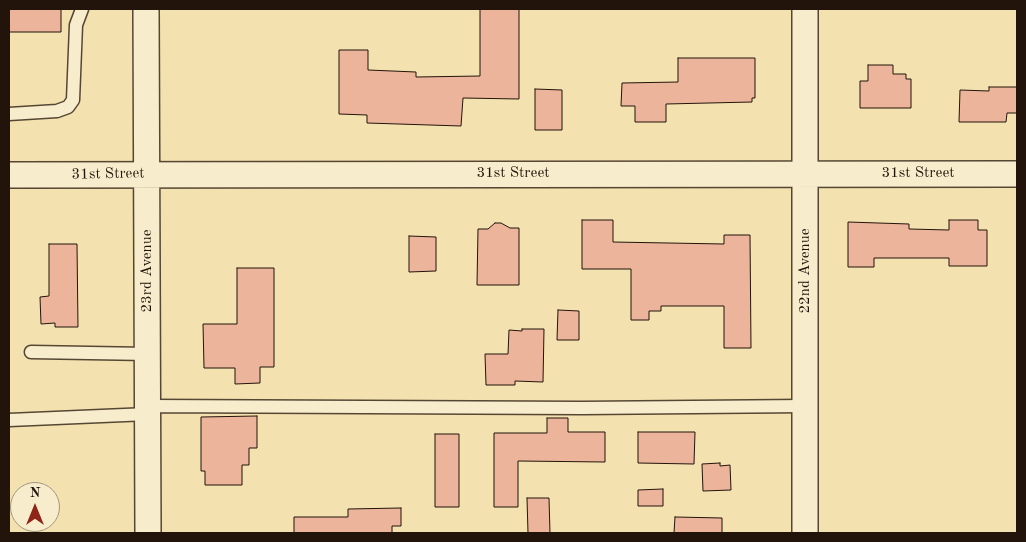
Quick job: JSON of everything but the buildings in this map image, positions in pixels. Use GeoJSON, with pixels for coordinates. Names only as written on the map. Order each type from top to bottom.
{"type":"FeatureCollection","features":[{"type":"Feature","properties":{"kind":"street","name":"23rd Avenue"},"geometry":{"type":"LineString","coordinates":[[146,9],[148,533]]}},
{"type":"Feature","properties":{"kind":"street","name":"22nd Avenue"},"geometry":{"type":"LineString","coordinates":[[805,9],[805,533]]}},
{"type":"Feature","properties":{"kind":"street","name":"31st Street"},"geometry":{"type":"LineString","coordinates":[[9,175],[1017,174]]}},
{"type":"Feature","properties":{"kind":"lane"},"geometry":{"type":"LineString","coordinates":[[9,114],[58,111],[68,107],[73,100],[76,25],[82,9]]}},
{"type":"Feature","properties":{"kind":"lane"},"geometry":{"type":"LineString","coordinates":[[31,352],[148,354]]}},
{"type":"Feature","properties":{"kind":"lane"},"geometry":{"type":"LineString","coordinates":[[9,420],[148,410],[805,406]]}}]}
